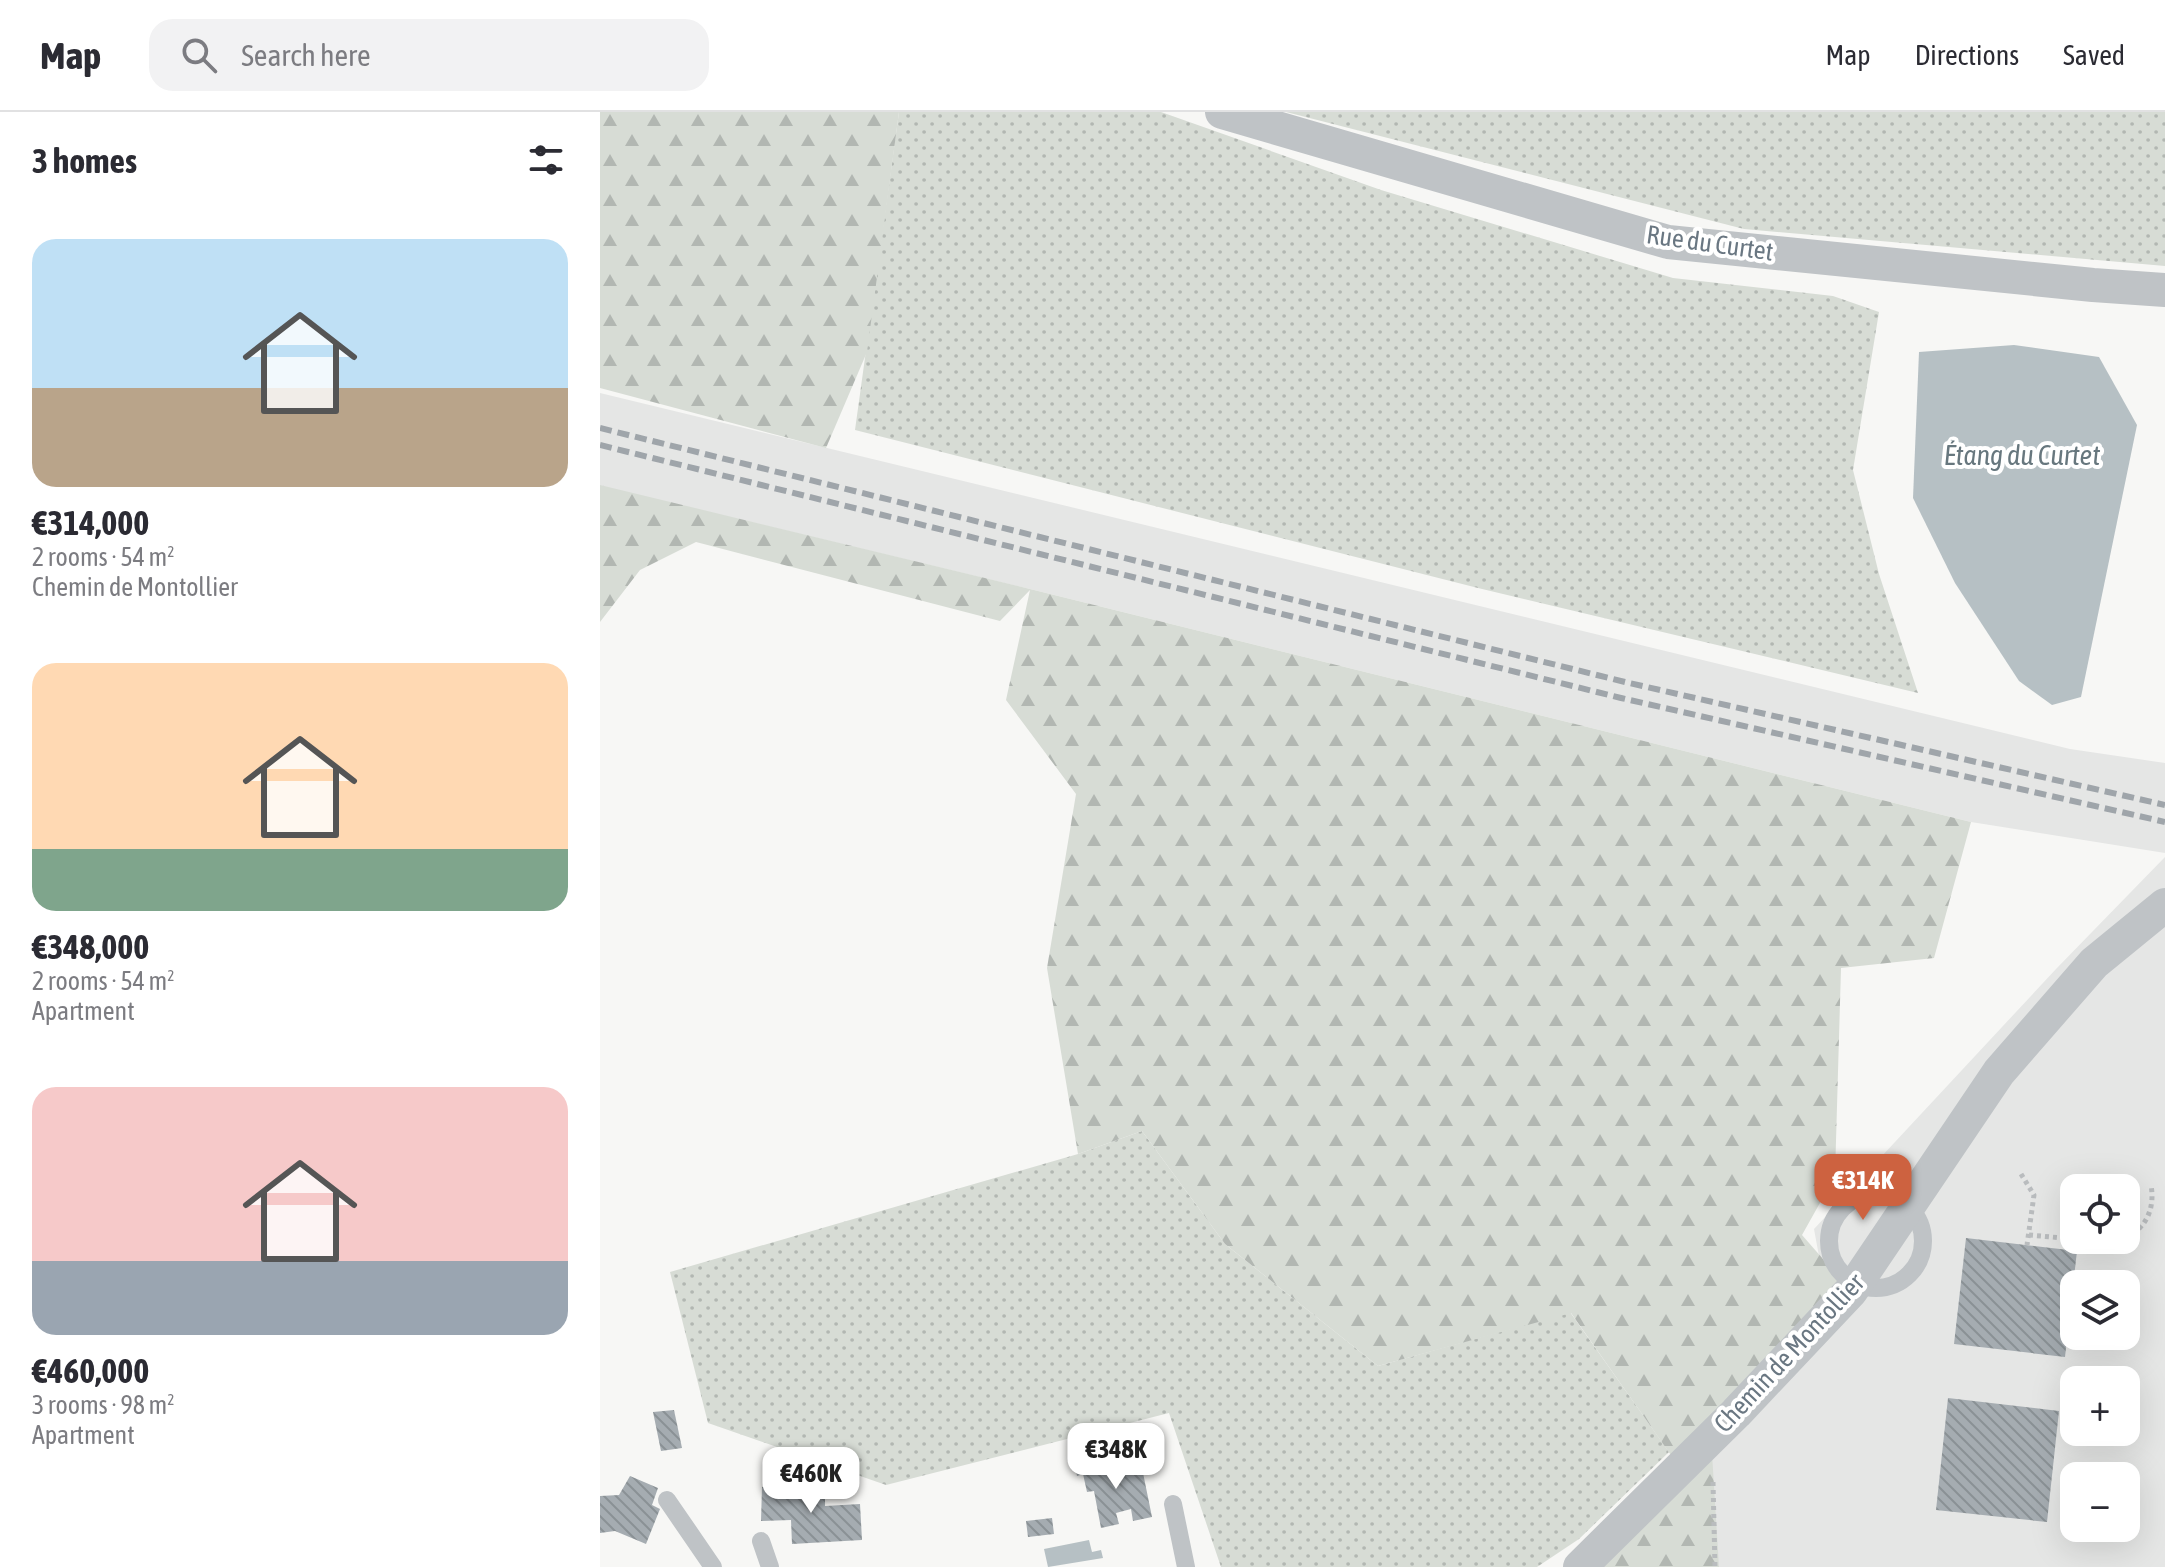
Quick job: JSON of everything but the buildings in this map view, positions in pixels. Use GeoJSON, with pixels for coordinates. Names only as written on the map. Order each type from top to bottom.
{"type":"FeatureCollection","features":[{"type":"Feature","properties":{"kind":"street","name":"Rue du Curtet"},"geometry":{"type":"LineString","coordinates":[[1222,112],[1256,118],[1668,242],[2165,290]]}},
{"type":"Feature","properties":{"kind":"street","name":"Chemin de Montollier"},"geometry":{"type":"LineString","coordinates":[[1580,1567],[1711,1437],[1857,1283],[1999,1072],[2094,963],[2165,905]]}},
{"type":"Feature","properties":{"kind":"lane"},"geometry":{"type":"LineString","coordinates":[[1857,1283],[1843,1274],[1833,1261],[1829,1245],[1830,1229],[1837,1214],[1863,1195],[1895,1197],[1909,1207]]}},
{"type":"Feature","properties":{"kind":"lane"},"geometry":{"type":"LineString","coordinates":[[667,1500],[713,1567]]}},
{"type":"Feature","properties":{"kind":"lane"},"geometry":{"type":"LineString","coordinates":[[1173,1504],[1186,1567]]}},
{"type":"Feature","properties":{"kind":"lane"},"geometry":{"type":"LineString","coordinates":[[761,1541],[770,1567]]}},
{"type":"Feature","properties":{"kind":"path"},"geometry":{"type":"LineString","coordinates":[[2021,1174],[2034,1195],[2027,1245]]}},
{"type":"Feature","properties":{"kind":"path"},"geometry":{"type":"LineString","coordinates":[[2140,1229],[2153,1199],[2151,1185]]}},
{"type":"Feature","properties":{"kind":"path"},"geometry":{"type":"LineString","coordinates":[[2029,1235],[2060,1238]]}},
{"type":"Feature","properties":{"kind":"path"},"geometry":{"type":"LineString","coordinates":[[1711,1437],[1715,1567]]}},
{"type":"Feature","properties":{"kind":"shaded area"},"geometry":{"type":"Polygon","coordinates":[[[600,393],[2070,749],[2165,763],[2165,853],[1971,822],[600,486],[600,393]]]}},
{"type":"Feature","properties":{"kind":"shaded area"},"geometry":{"type":"Polygon","coordinates":[[[2165,857],[2165,1567],[1706,1567],[1703,1429],[1823,1278],[1814,1229],[2056,969],[2165,857]]]}},
{"type":"Feature","properties":{"kind":"green space"},"geometry":{"type":"Polygon","coordinates":[[[600,112],[899,112],[867,352],[826,448],[600,388],[600,112]]]}},
{"type":"Feature","properties":{"kind":"green space"},"geometry":{"type":"Polygon","coordinates":[[[899,112],[1161,112],[1381,190],[1673,278],[1833,296],[1879,312],[1853,470],[1879,574],[1918,693],[1478,588],[855,430],[899,112]]]}},
{"type":"Feature","properties":{"kind":"green space"},"geometry":{"type":"Polygon","coordinates":[[[1286,112],[2165,112],[2165,266],[1744,229],[1286,112]]]}},
{"type":"Feature","properties":{"kind":"green space"},"geometry":{"type":"Polygon","coordinates":[[[600,485],[1030,589],[1971,822],[1934,958],[1841,968],[1835,1176],[1802,1235],[1851,1291],[1711,1437],[1719,1567],[1590,1567],[1680,1468],[1571,1313],[1378,1366],[1225,1244],[1142,1131],[1078,1154],[1047,968],[1076,794],[1006,700],[1030,590],[1000,621],[696,542],[640,570],[600,622],[600,485]]]}},
{"type":"Feature","properties":{"kind":"green space"},"geometry":{"type":"Polygon","coordinates":[[[1142,1131],[1225,1244],[1378,1366],[1570,1312],[1669,1452],[1579,1539],[1537,1567],[1221,1567],[1169,1413],[886,1485],[708,1423],[670,1272],[1078,1154],[1142,1131]]]}},
{"type":"Feature","properties":{"kind":"water","name":"Étang du Curtet"},"geometry":{"type":"Polygon","coordinates":[[[2014,345],[2099,357],[2137,425],[2081,697],[2052,705],[2019,681],[1955,583],[1913,498],[1919,352],[2014,345]]]}},
{"type":"Feature","properties":{"kind":"water"},"geometry":{"type":"Polygon","coordinates":[[[1089,1540],[1092,1552],[1101,1550],[1103,1558],[1048,1567],[1044,1549],[1089,1540]]]}},
{"type":"Feature","properties":{"kind":"railway"},"geometry":{"type":"LineString","coordinates":[[600,428],[1625,682],[2165,805]]}},
{"type":"Feature","properties":{"kind":"railway"},"geometry":{"type":"LineString","coordinates":[[600,445],[1621,698],[2165,822]]}}]}
